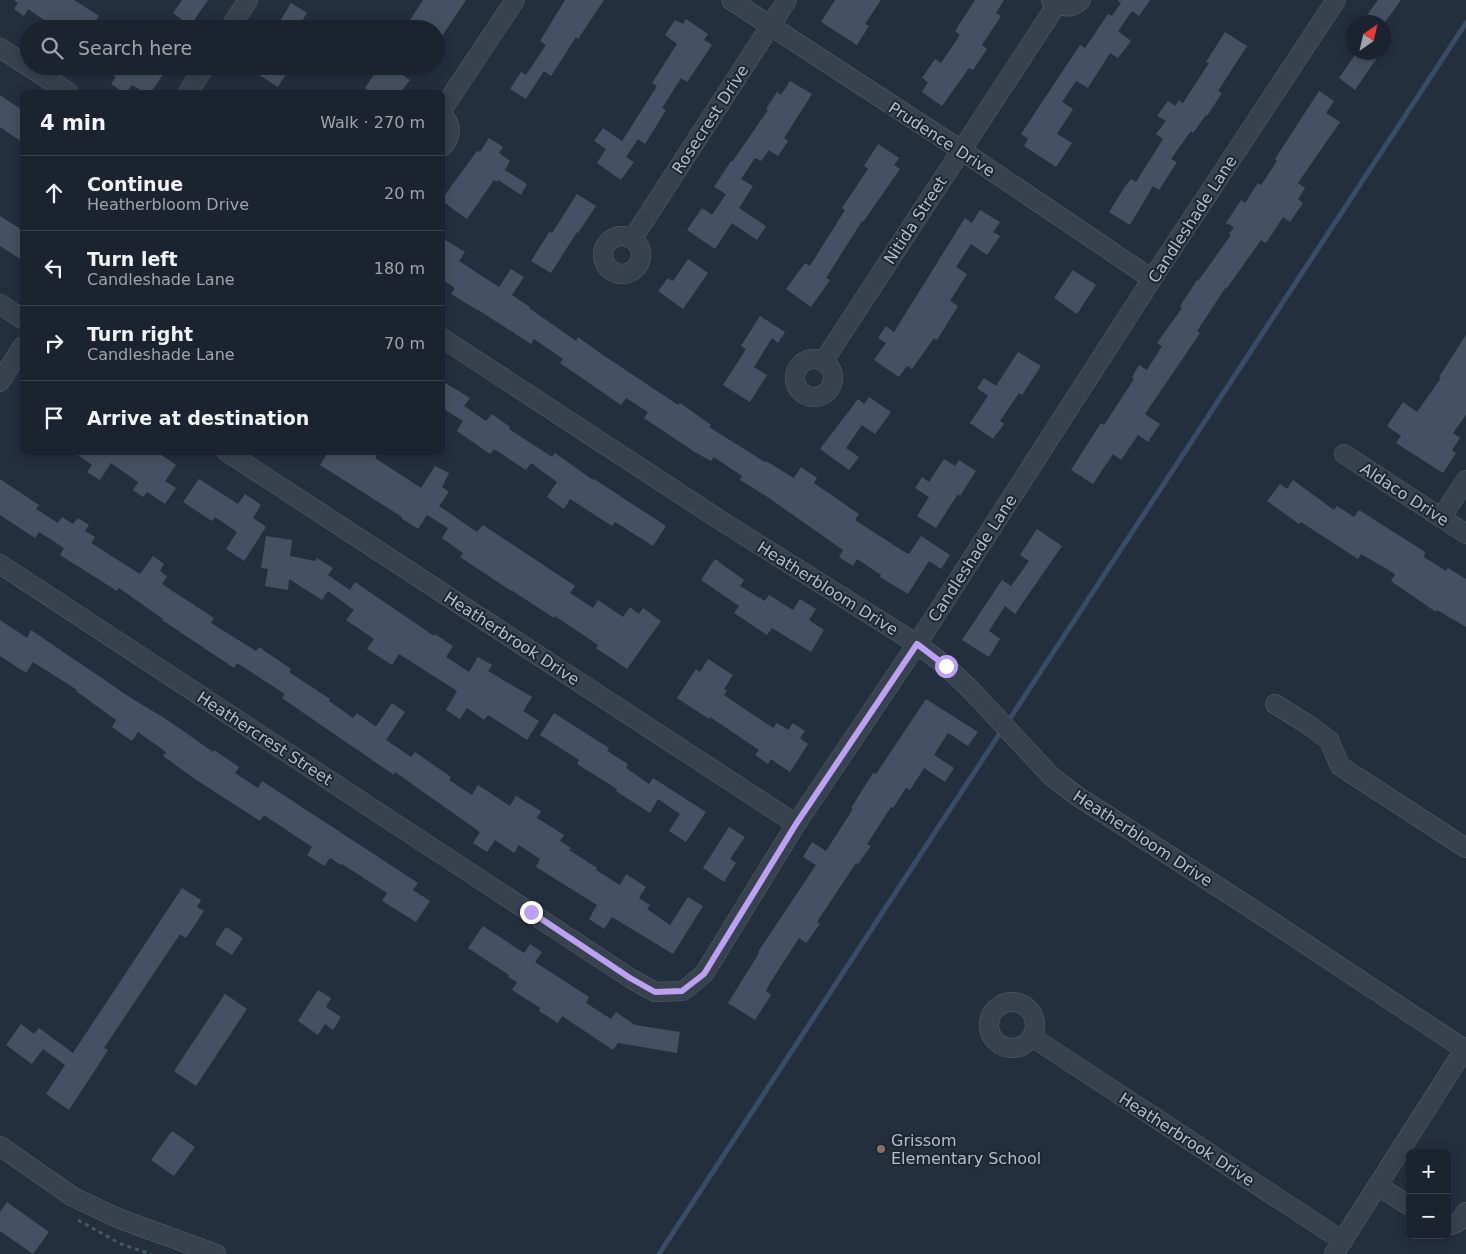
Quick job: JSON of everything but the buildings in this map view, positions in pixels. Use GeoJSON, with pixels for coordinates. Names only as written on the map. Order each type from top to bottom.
{"type":"FeatureCollection","features":[{"type":"Feature","properties":{"kind":"street"},"geometry":{"type":"LineString","coordinates":[[235,20],[248,0]]}},
{"type":"Feature","properties":{"kind":"street"},"geometry":{"type":"LineString","coordinates":[[445,105],[515,0]]}},
{"type":"Feature","properties":{"kind":"street","name":"Prudence Drive"},"geometry":{"type":"LineString","coordinates":[[731,0],[961,150],[1152,279]]}},
{"type":"Feature","properties":{"kind":"street","name":"Rosecrest Drive"},"geometry":{"type":"LineString","coordinates":[[633,238],[787,0]]}},
{"type":"Feature","properties":{"kind":"street","name":"Nitida Street"},"geometry":{"type":"LineString","coordinates":[[823,362],[961,150],[1054,2],[1062,7],[1069,7],[1081,0]]}},
{"type":"Feature","properties":{"kind":"street","name":"Candleshade Lane"},"geometry":{"type":"LineString","coordinates":[[531,912],[630,978],[655,992],[682,991],[704,974],[796,824],[917,644],[1152,279],[1336,0]]}},
{"type":"Feature","properties":{"kind":"street"},"geometry":{"type":"LineString","coordinates":[[0,48],[20,61]]}},
{"type":"Feature","properties":{"kind":"street"},"geometry":{"type":"LineString","coordinates":[[42,75],[65,90]]}},
{"type":"Feature","properties":{"kind":"street"},"geometry":{"type":"LineString","coordinates":[[189,90],[199,75]]}},
{"type":"Feature","properties":{"kind":"street"},"geometry":{"type":"LineString","coordinates":[[445,118],[451,130],[445,144]]}},
{"type":"Feature","properties":{"kind":"street"},"geometry":{"type":"LineString","coordinates":[[0,304],[20,318]]}},
{"type":"Feature","properties":{"kind":"street","name":"Heatherbloom Drive"},"geometry":{"type":"LineString","coordinates":[[445,340],[723,522],[917,644],[946,666],[1051,776],[1077,796],[1465,1048]]}},
{"type":"Feature","properties":{"kind":"street"},"geometry":{"type":"LineString","coordinates":[[0,382],[20,350]]}},
{"type":"Feature","properties":{"kind":"street","name":"Aldaco Drive"},"geometry":{"type":"LineString","coordinates":[[1344,454],[1466,534]]}},
{"type":"Feature","properties":{"kind":"street","name":"Heatherbrook Drive"},"geometry":{"type":"LineString","coordinates":[[232,455],[796,824]]}},
{"type":"Feature","properties":{"kind":"street"},"geometry":{"type":"LineString","coordinates":[[1441,518],[1466,480]]}},
{"type":"Feature","properties":{"kind":"street","name":"Heathercrest Street"},"geometry":{"type":"LineString","coordinates":[[0,564],[531,912]]}},
{"type":"Feature","properties":{"kind":"street"},"geometry":{"type":"LineString","coordinates":[[1275,704],[1329,740],[1340,766],[1466,848]]}},
{"type":"Feature","properties":{"kind":"street","name":"Heatherbrook Drive"},"geometry":{"type":"LineString","coordinates":[[1032,1037],[1338,1247]]}},
{"type":"Feature","properties":{"kind":"street"},"geometry":{"type":"LineString","coordinates":[[1338,1247],[1465,1048]]}},
{"type":"Feature","properties":{"kind":"street"},"geometry":{"type":"LineString","coordinates":[[0,1146],[73,1197],[120,1218],[216,1254]]}},
{"type":"Feature","properties":{"kind":"street"},"geometry":{"type":"LineString","coordinates":[[1378,1186],[1406,1204]]}},
{"type":"Feature","properties":{"kind":"street"},"geometry":{"type":"LineString","coordinates":[[1451,1225],[1460,1221],[1466,1212]]}},
{"type":"Feature","properties":{"kind":"waterway"},"geometry":{"type":"LineString","coordinates":[[1007,723],[1466,23]]}},
{"type":"Feature","properties":{"kind":"waterway"},"geometry":{"type":"LineString","coordinates":[[659,1254],[1002,730]]}},
{"type":"Feature","properties":{"kind":"place","name":"Grissom Elementary School"},"geometry":{"type":"Point","coordinates":[881,1149]}},
{"type":"Feature","properties":{"kind":"route"},"geometry":{"type":"LineString","coordinates":[[531,912],[630,978],[655,992],[682,991],[704,974],[796,824],[917,644],[946,666]]}}]}
